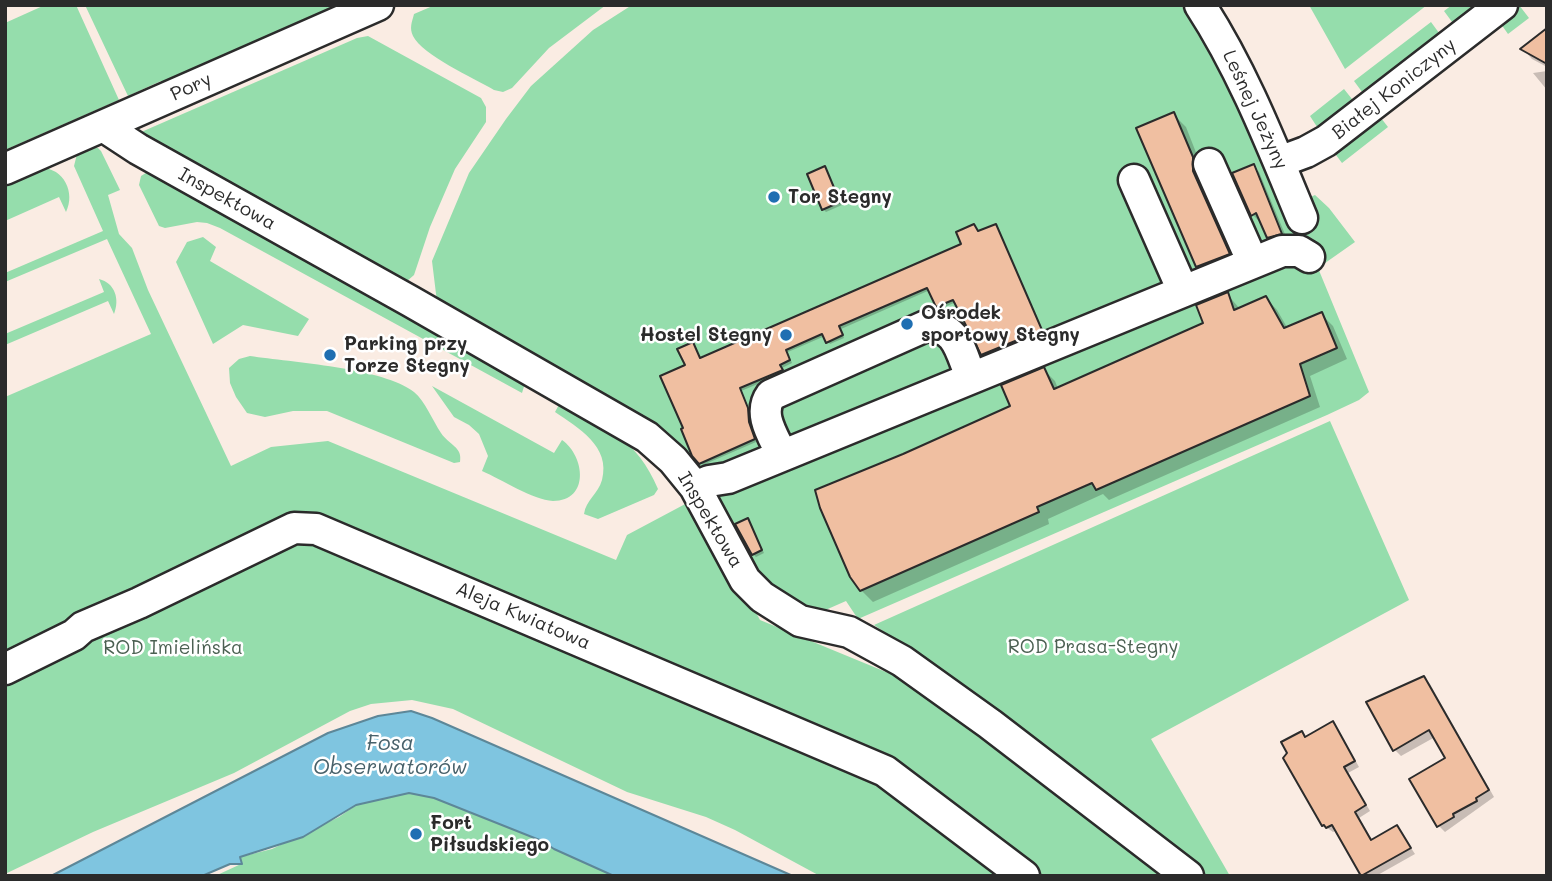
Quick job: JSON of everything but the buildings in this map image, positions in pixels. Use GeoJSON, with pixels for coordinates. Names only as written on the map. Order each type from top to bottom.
{"type":"FeatureCollection","features":[{"type":"Feature","properties":{"kind":"street","name":"Pory"},"geometry":{"type":"LineString","coordinates":[[5,169],[378,5]]}},
{"type":"Feature","properties":{"kind":"street","name":"Leśnej Jeżyny"},"geometry":{"type":"LineString","coordinates":[[1200,5],[1218,33],[1303,218]]}},
{"type":"Feature","properties":{"kind":"street","name":"Białej Koniczyny"},"geometry":{"type":"LineString","coordinates":[[1279,162],[1326,141],[1502,5]]}},
{"type":"Feature","properties":{"kind":"street","name":"Inspektowa"},"geometry":{"type":"LineString","coordinates":[[103,126],[138,149],[647,437],[673,460],[695,487],[754,591],[800,621],[849,632],[902,662],[1188,876]]}},
{"type":"Feature","properties":{"kind":"street"},"geometry":{"type":"LineString","coordinates":[[1209,164],[1252,263]]}},
{"type":"Feature","properties":{"kind":"street"},"geometry":{"type":"LineString","coordinates":[[1134,180],[1182,291]]}},
{"type":"Feature","properties":{"kind":"street"},"geometry":{"type":"LineString","coordinates":[[695,487],[709,481],[728,478],[1252,263],[1291,250],[1309,257]]}},
{"type":"Feature","properties":{"kind":"street"},"geometry":{"type":"LineString","coordinates":[[782,455],[765,416],[765,407],[771,395],[926,326],[939,326],[952,333],[971,377]]}},
{"type":"Feature","properties":{"kind":"street","name":"Aleja Kwiatowa"},"geometry":{"type":"LineString","coordinates":[[5,669],[74,635],[83,627],[294,528],[316,529],[885,771],[1024,876]]}},
{"type":"Feature","properties":{"kind":"green space"},"geometry":{"type":"Polygon","coordinates":[[[45,5],[76,5],[119,100],[5,150],[5,23],[45,5]]]}},
{"type":"Feature","properties":{"kind":"green space"},"geometry":{"type":"Polygon","coordinates":[[[85,5],[355,5],[164,88],[161,81],[128,96],[85,5]]]}},
{"type":"Feature","properties":{"kind":"green space"},"geometry":{"type":"Polygon","coordinates":[[[435,5],[606,5],[549,48],[512,88],[503,92],[494,90],[449,66],[418,43],[411,30],[414,14],[435,5]]]}},
{"type":"Feature","properties":{"kind":"green space","name":"Ośrodek sportowy Stegny"},"geometry":{"type":"Polygon","coordinates":[[[632,5],[1181,5],[1223,80],[1287,208],[1315,195],[1329,208],[1355,242],[1318,268],[1369,392],[1359,400],[1327,415],[858,619],[846,601],[814,615],[766,588],[695,487],[437,302],[432,261],[469,173],[531,86],[593,30],[632,5]]]}},
{"type":"Feature","properties":{"kind":"green space"},"geometry":{"type":"Polygon","coordinates":[[[1309,5],[1427,5],[1345,69],[1309,5]]]}},
{"type":"Feature","properties":{"kind":"green space"},"geometry":{"type":"Polygon","coordinates":[[[1452,5],[1487,5],[1455,26],[1444,11],[1452,5]]]}},
{"type":"Feature","properties":{"kind":"green space"},"geometry":{"type":"Polygon","coordinates":[[[1519,5],[1529,18],[1508,34],[1501,20],[1519,5]]]}},
{"type":"Feature","properties":{"kind":"green space"},"geometry":{"type":"Polygon","coordinates":[[[1431,22],[1442,37],[1365,96],[1354,81],[1431,22]]]}},
{"type":"Feature","properties":{"kind":"green space"},"geometry":{"type":"Polygon","coordinates":[[[368,36],[481,98],[486,107],[486,122],[455,169],[430,227],[414,275],[406,282],[139,133],[357,38],[368,36]]]}},
{"type":"Feature","properties":{"kind":"green space"},"geometry":{"type":"Polygon","coordinates":[[[1344,89],[1356,104],[1321,133],[1310,116],[1344,89]]]}},
{"type":"Feature","properties":{"kind":"green space"},"geometry":{"type":"Polygon","coordinates":[[[1375,117],[1381,118],[1388,127],[1342,163],[1333,151],[1375,117]]]}},
{"type":"Feature","properties":{"kind":"green space","name":"ROD Imielińska"},"geometry":{"type":"Polygon","coordinates":[[[88,147],[101,151],[120,190],[108,195],[119,234],[132,248],[148,290],[231,466],[271,447],[328,441],[616,560],[627,535],[689,502],[699,504],[760,620],[903,679],[1161,876],[820,876],[706,817],[627,792],[453,709],[412,700],[371,704],[350,711],[234,773],[93,832],[5,874],[5,397],[151,334],[107,239],[5,282],[5,273],[103,231],[74,166],[77,154],[88,147]]]}},
{"type":"Feature","properties":{"kind":"green space"},"geometry":{"type":"Polygon","coordinates":[[[40,168],[55,172],[65,182],[69,197],[66,212],[59,197],[5,221],[5,184],[40,168]]]}},
{"type":"Feature","properties":{"kind":"green space"},"geometry":{"type":"Polygon","coordinates":[[[149,171],[526,380],[522,393],[220,228],[197,222],[165,228],[159,226],[139,185],[141,176],[149,171]]]}},
{"type":"Feature","properties":{"kind":"green space"},"geometry":{"type":"Polygon","coordinates":[[[203,237],[216,247],[210,261],[309,319],[298,336],[243,325],[213,344],[176,262],[187,242],[203,237]]]}},
{"type":"Feature","properties":{"kind":"green space"},"geometry":{"type":"Polygon","coordinates":[[[99,279],[109,284],[115,292],[114,314],[108,301],[5,345],[5,334],[104,292],[99,279]]]}},
{"type":"Feature","properties":{"kind":"green space"},"geometry":{"type":"Polygon","coordinates":[[[250,356],[336,367],[400,384],[414,392],[422,401],[441,433],[457,449],[460,462],[454,463],[327,411],[293,411],[265,417],[247,413],[230,383],[229,368],[239,359],[250,356]]]}},
{"type":"Feature","properties":{"kind":"green space"},"geometry":{"type":"Polygon","coordinates":[[[432,386],[554,453],[562,440],[576,456],[579,466],[578,486],[573,494],[565,499],[545,500],[482,471],[488,456],[479,434],[454,417],[432,386]]]}},
{"type":"Feature","properties":{"kind":"green space"},"geometry":{"type":"Polygon","coordinates":[[[561,401],[606,427],[630,446],[650,472],[658,489],[654,495],[598,519],[584,514],[602,480],[602,457],[591,439],[555,412],[561,401]]]}},
{"type":"Feature","properties":{"kind":"green space","name":"ROD Prasa-Stegny"},"geometry":{"type":"Polygon","coordinates":[[[1330,421],[1409,600],[1151,739],[1230,876],[1206,876],[944,673],[874,625],[1330,421]]]}},
{"type":"Feature","properties":{"kind":"green space","name":"Fort Piłsudskiego"},"geometry":{"type":"Polygon","coordinates":[[[409,793],[434,798],[542,841],[614,876],[215,876],[241,864],[240,857],[272,849],[339,817],[356,805],[409,793]]]}},
{"type":"Feature","properties":{"kind":"water","name":"Fosa Obserwatorów"},"geometry":{"type":"Polygon","coordinates":[[[411,711],[793,876],[614,876],[542,841],[434,798],[409,793],[356,805],[303,837],[240,857],[242,864],[230,864],[202,876],[51,876],[328,733],[378,716],[411,711]]]}},
{"type":"Feature","properties":{"kind":"place","name":"Tor Stegny"},"geometry":{"type":"Point","coordinates":[774,197]}},
{"type":"Feature","properties":{"kind":"place","name":"Ośrodek sportowy Stegny"},"geometry":{"type":"Point","coordinates":[907,324]}},
{"type":"Feature","properties":{"kind":"place","name":"Hostel Stegny"},"geometry":{"type":"Point","coordinates":[786,335]}},
{"type":"Feature","properties":{"kind":"place","name":"Parking przy Torze Stegny"},"geometry":{"type":"Point","coordinates":[330,355]}},
{"type":"Feature","properties":{"kind":"place","name":"Fort Piłsudskiego"},"geometry":{"type":"Point","coordinates":[416,834]}}]}
